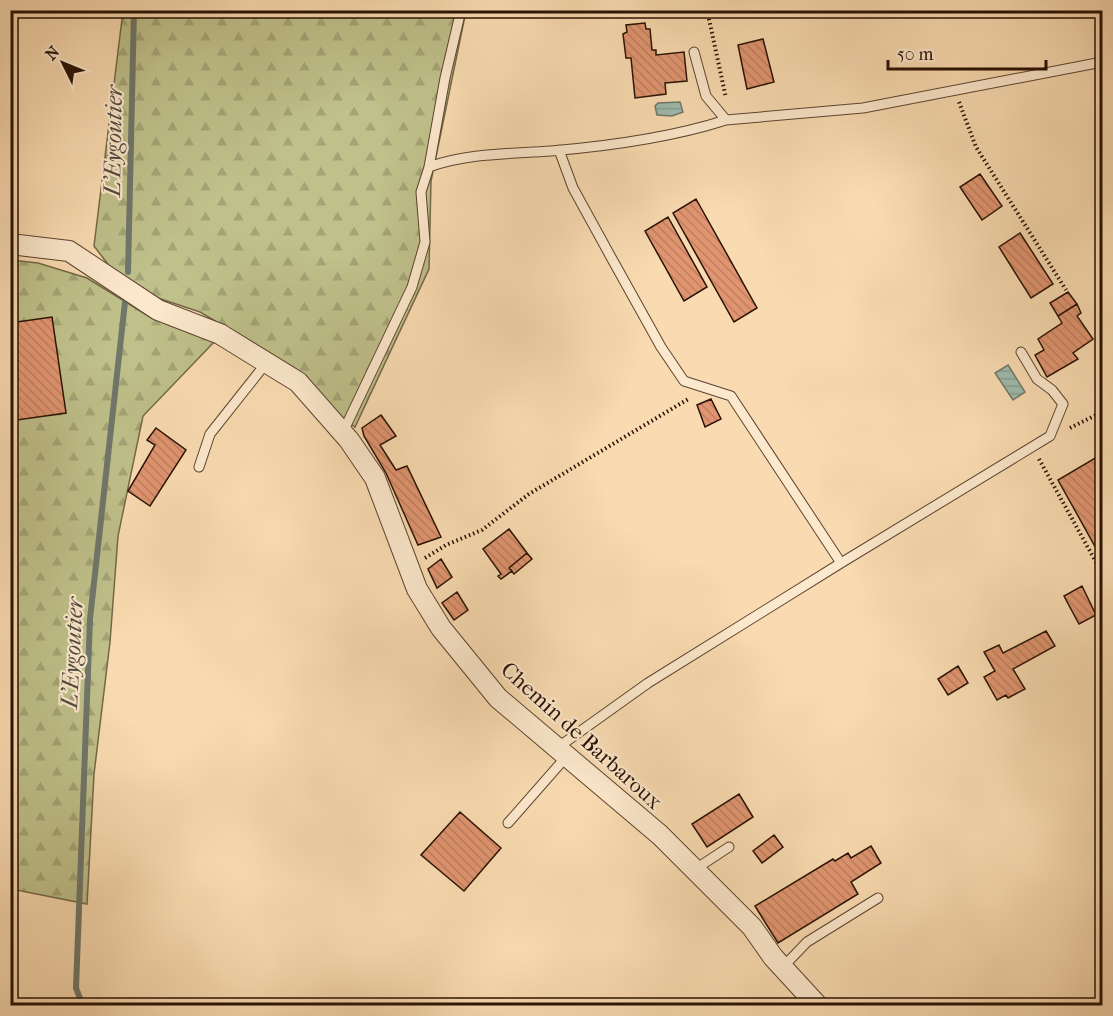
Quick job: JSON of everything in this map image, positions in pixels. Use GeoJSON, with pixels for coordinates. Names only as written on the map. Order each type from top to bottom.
{"type":"FeatureCollection","features":[{"type":"Feature","properties":{"kind":"street","name":"Chemin de Barbaroux"},"geometry":{"type":"LineString","coordinates":[[10,244],[69,251],[158,310],[220,334],[298,382],[343,432],[375,478],[417,588],[441,628],[498,698],[660,835],[752,927],[783,967],[818,1005]]}},
{"type":"Feature","properties":{"kind":"lane"},"geometry":{"type":"LineString","coordinates":[[343,432],[412,287],[425,242],[421,192],[429,167],[461,10]]}},
{"type":"Feature","properties":{"kind":"lane"},"geometry":{"type":"LineString","coordinates":[[694,52],[706,96],[726,120]]}},
{"type":"Feature","properties":{"kind":"lane"},"geometry":{"type":"LineString","coordinates":[[429,167],[450,160],[559,150],[686,133],[726,120],[863,108],[1102,62]]}},
{"type":"Feature","properties":{"kind":"lane"},"geometry":{"type":"LineString","coordinates":[[559,150],[573,188],[661,347],[684,381],[706,390],[731,396],[841,563]]}},
{"type":"Feature","properties":{"kind":"lane"},"geometry":{"type":"LineString","coordinates":[[508,823],[561,753],[648,683],[1050,436],[1063,404],[1052,390],[1036,378],[1021,352]]}},
{"type":"Feature","properties":{"kind":"lane"},"geometry":{"type":"LineString","coordinates":[[200,467],[210,434],[267,362]]}},
{"type":"Feature","properties":{"kind":"lane"},"geometry":{"type":"LineString","coordinates":[[694,870],[729,846]]}},
{"type":"Feature","properties":{"kind":"lane"},"geometry":{"type":"LineString","coordinates":[[783,967],[807,942],[878,898]]}},
{"type":"Feature","properties":{"kind":"path"},"geometry":{"type":"LineString","coordinates":[[707,10],[726,93],[726,120]]}},
{"type":"Feature","properties":{"kind":"path"},"geometry":{"type":"LineString","coordinates":[[956,90],[976,147],[1066,290]]}},
{"type":"Feature","properties":{"kind":"path"},"geometry":{"type":"LineString","coordinates":[[409,568],[446,545],[482,530],[529,494],[706,390]]}},
{"type":"Feature","properties":{"kind":"path"},"geometry":{"type":"LineString","coordinates":[[1050,436],[1102,412]]}},
{"type":"Feature","properties":{"kind":"path"},"geometry":{"type":"LineString","coordinates":[[1033,445],[1046,474],[1102,573]]}},
{"type":"Feature","properties":{"kind":"green space"},"geometry":{"type":"Polygon","coordinates":[[[123,11],[466,11],[431,181],[429,269],[355,427],[337,413],[295,368],[200,312],[149,295],[110,267],[94,246],[123,11]]]}},
{"type":"Feature","properties":{"kind":"green space"},"geometry":{"type":"Polygon","coordinates":[[[11,260],[38,263],[87,278],[150,317],[215,341],[143,416],[118,536],[110,642],[94,774],[87,904],[11,889],[11,260]]]}},
{"type":"Feature","properties":{"kind":"shaded area"},"geometry":{"type":"Polygon","coordinates":[[[680,102],[683,112],[672,116],[657,115],[655,106],[658,103],[680,102]]]}},
{"type":"Feature","properties":{"kind":"shaded area"},"geometry":{"type":"Polygon","coordinates":[[[1008,365],[1025,392],[1013,400],[995,373],[1008,365]]]}},
{"type":"Feature","properties":{"kind":"building"},"geometry":{"type":"Polygon","coordinates":[[[645,23],[646,29],[650,29],[652,50],[656,50],[656,55],[684,52],[687,81],[665,83],[666,94],[635,98],[631,58],[626,58],[623,34],[627,32],[626,25],[645,23]]]}},
{"type":"Feature","properties":{"kind":"building"},"geometry":{"type":"Polygon","coordinates":[[[763,39],[774,82],[747,89],[738,45],[763,39]]]}},
{"type":"Feature","properties":{"kind":"building"},"geometry":{"type":"Polygon","coordinates":[[[980,174],[1002,206],[982,220],[960,187],[980,174]]]}},
{"type":"Feature","properties":{"kind":"building"},"geometry":{"type":"Polygon","coordinates":[[[696,199],[757,308],[734,322],[673,213],[696,199]]]}},
{"type":"Feature","properties":{"kind":"building"},"geometry":{"type":"Polygon","coordinates":[[[668,217],[707,287],[684,301],[645,231],[668,217]]]}},
{"type":"Feature","properties":{"kind":"building"},"geometry":{"type":"Polygon","coordinates":[[[1020,233],[1053,284],[1031,298],[999,247],[1020,233]]]}},
{"type":"Feature","properties":{"kind":"building"},"geometry":{"type":"Polygon","coordinates":[[[1068,292],[1077,304],[1058,316],[1050,303],[1068,292]]]}},
{"type":"Feature","properties":{"kind":"building"},"geometry":{"type":"Polygon","coordinates":[[[1077,304],[1081,313],[1077,316],[1093,339],[1073,353],[1078,359],[1047,377],[1035,355],[1044,350],[1038,339],[1062,323],[1058,316],[1077,304]]]}},
{"type":"Feature","properties":{"kind":"building"},"geometry":{"type":"Polygon","coordinates":[[[52,317],[66,413],[10,421],[10,323],[52,317]]]}},
{"type":"Feature","properties":{"kind":"building"},"geometry":{"type":"Polygon","coordinates":[[[711,399],[721,419],[705,427],[697,405],[711,399]]]}},
{"type":"Feature","properties":{"kind":"building"},"geometry":{"type":"Polygon","coordinates":[[[381,415],[396,436],[380,445],[396,470],[407,466],[441,537],[418,545],[386,473],[364,436],[362,428],[381,415]]]}},
{"type":"Feature","properties":{"kind":"building"},"geometry":{"type":"Polygon","coordinates":[[[156,428],[186,450],[150,506],[128,491],[155,445],[147,440],[156,428]]]}},
{"type":"Feature","properties":{"kind":"building"},"geometry":{"type":"Polygon","coordinates":[[[1102,454],[1102,559],[1058,480],[1102,454]]]}},
{"type":"Feature","properties":{"kind":"building"},"geometry":{"type":"Polygon","coordinates":[[[509,529],[527,553],[509,568],[512,571],[501,579],[498,576],[501,574],[483,549],[509,529]]]}},
{"type":"Feature","properties":{"kind":"building"},"geometry":{"type":"Polygon","coordinates":[[[527,553],[532,559],[514,574],[509,568],[527,553]]]}},
{"type":"Feature","properties":{"kind":"building"},"geometry":{"type":"Polygon","coordinates":[[[441,559],[452,577],[437,588],[428,569],[441,559]]]}},
{"type":"Feature","properties":{"kind":"building"},"geometry":{"type":"Polygon","coordinates":[[[1082,586],[1096,615],[1079,624],[1064,596],[1082,586]]]}},
{"type":"Feature","properties":{"kind":"building"},"geometry":{"type":"Polygon","coordinates":[[[457,592],[468,610],[454,620],[442,603],[457,592]]]}},
{"type":"Feature","properties":{"kind":"building"},"geometry":{"type":"Polygon","coordinates":[[[1100,612],[1102,617],[1102,625],[1096,615],[1100,612]]]}},
{"type":"Feature","properties":{"kind":"building"},"geometry":{"type":"Polygon","coordinates":[[[1046,631],[1055,646],[1013,669],[1025,689],[1008,698],[1006,695],[997,700],[984,677],[995,671],[984,652],[999,645],[1003,653],[1046,631]]]}},
{"type":"Feature","properties":{"kind":"building"},"geometry":{"type":"Polygon","coordinates":[[[958,666],[968,683],[948,695],[938,679],[958,666]]]}},
{"type":"Feature","properties":{"kind":"building"},"geometry":{"type":"Polygon","coordinates":[[[739,794],[753,817],[707,847],[692,824],[739,794]]]}},
{"type":"Feature","properties":{"kind":"building"},"geometry":{"type":"Polygon","coordinates":[[[460,812],[501,848],[464,891],[421,855],[460,812]]]}},
{"type":"Feature","properties":{"kind":"building"},"geometry":{"type":"Polygon","coordinates":[[[774,835],[783,847],[762,863],[753,851],[774,835]]]}},
{"type":"Feature","properties":{"kind":"building"},"geometry":{"type":"Polygon","coordinates":[[[871,846],[881,863],[851,882],[858,894],[778,943],[755,906],[833,859],[835,861],[848,853],[851,858],[871,846]]]}},
{"type":"Feature","properties":{"kind":"waterway","name":"L'Eygoutier"},"geometry":{"type":"LineString","coordinates":[[128,272],[134,10]]}},
{"type":"Feature","properties":{"kind":"waterway","name":"L'Eygoutier"},"geometry":{"type":"LineString","coordinates":[[83,1006],[76,988],[90,619],[125,302]]}}]}
